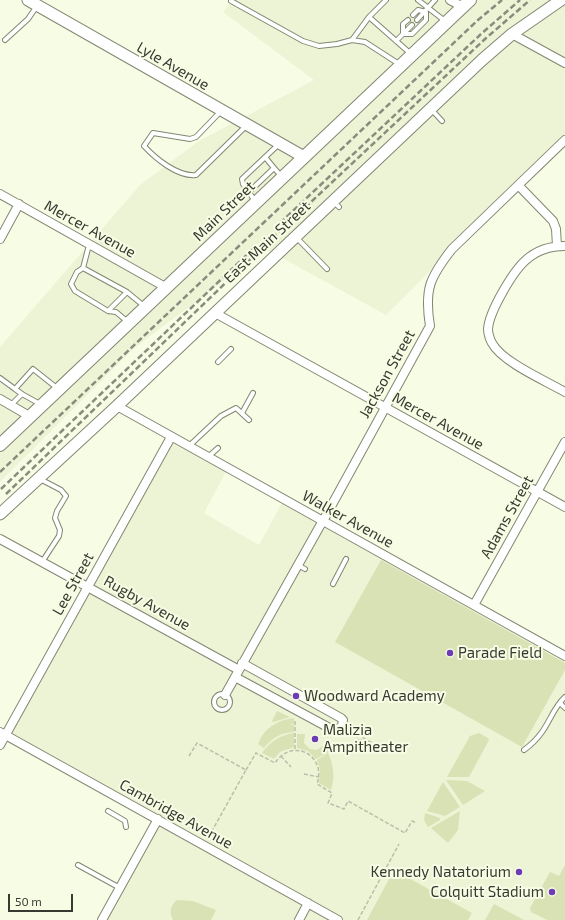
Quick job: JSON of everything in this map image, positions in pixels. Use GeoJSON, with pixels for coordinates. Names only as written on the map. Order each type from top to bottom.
{"type":"FeatureCollection","features":[{"type":"Feature","properties":{"kind":"main road","name":"Main Street"},"geometry":{"type":"LineString","coordinates":[[0,445],[467,4]]}},
{"type":"Feature","properties":{"kind":"street"},"geometry":{"type":"LineString","coordinates":[[450,0],[467,4]]}},
{"type":"Feature","properties":{"kind":"street","name":"East Main Street"},"geometry":{"type":"LineString","coordinates":[[0,514],[295,236],[315,223],[336,204],[430,108],[512,34],[561,0]]}},
{"type":"Feature","properties":{"kind":"street","name":"Lyle Avenue"},"geometry":{"type":"LineString","coordinates":[[33,3],[304,157]]}},
{"type":"Feature","properties":{"kind":"street"},"geometry":{"type":"LineString","coordinates":[[512,34],[565,63]]}},
{"type":"Feature","properties":{"kind":"street","name":"Jackson Street"},"geometry":{"type":"LineString","coordinates":[[225,695],[430,326],[427,297],[431,279],[452,249],[565,140]]}},
{"type":"Feature","properties":{"kind":"street"},"geometry":{"type":"LineString","coordinates":[[519,186],[553,222],[561,246],[535,253],[518,268],[491,316],[488,330],[492,343],[505,358],[565,392]]}},
{"type":"Feature","properties":{"kind":"street","name":"Mercer Avenue"},"geometry":{"type":"LineString","coordinates":[[0,194],[166,288]]}},
{"type":"Feature","properties":{"kind":"street"},"geometry":{"type":"LineString","coordinates":[[0,239],[19,204]]}},
{"type":"Feature","properties":{"kind":"street","name":"Mercer Avenue"},"geometry":{"type":"LineString","coordinates":[[215,313],[565,507]]}},
{"type":"Feature","properties":{"kind":"street"},"geometry":{"type":"LineString","coordinates":[[0,399],[31,417]]}},
{"type":"Feature","properties":{"kind":"street","name":"Walker Avenue"},"geometry":{"type":"LineString","coordinates":[[116,406],[565,656]]}},
{"type":"Feature","properties":{"kind":"street","name":"Lee Street"},"geometry":{"type":"LineString","coordinates":[[0,745],[3,733],[88,586],[171,436]]}},
{"type":"Feature","properties":{"kind":"street","name":"Adams Street"},"geometry":{"type":"LineString","coordinates":[[474,605],[565,442]]}},
{"type":"Feature","properties":{"kind":"street","name":"Rugby Avenue"},"geometry":{"type":"LineString","coordinates":[[0,539],[239,670]]}},
{"type":"Feature","properties":{"kind":"street"},"geometry":{"type":"LineString","coordinates":[[239,670],[341,718],[343,720],[342,726],[335,731],[239,670]]}},
{"type":"Feature","properties":{"kind":"street","name":"Cambridge Avenue"},"geometry":{"type":"LineString","coordinates":[[3,733],[338,920]]}},
{"type":"Feature","properties":{"kind":"street"},"geometry":{"type":"LineString","coordinates":[[102,920],[158,820]]}},
{"type":"Feature","properties":{"kind":"street"},"geometry":{"type":"LineString","coordinates":[[299,920],[308,903]]}},
{"type":"Feature","properties":{"kind":"lane"},"geometry":{"type":"LineString","coordinates":[[352,40],[369,18],[386,0]]}},
{"type":"Feature","properties":{"kind":"lane"},"geometry":{"type":"LineString","coordinates":[[418,0],[447,22]]}},
{"type":"Feature","properties":{"kind":"lane"},"geometry":{"type":"LineString","coordinates":[[417,20],[426,12],[435,0]]}},
{"type":"Feature","properties":{"kind":"lane"},"geometry":{"type":"LineString","coordinates":[[231,1],[303,41],[319,46],[337,44],[352,40],[365,42],[401,65]]}},
{"type":"Feature","properties":{"kind":"lane"},"geometry":{"type":"LineString","coordinates":[[5,40],[28,19],[33,3]]}},
{"type":"Feature","properties":{"kind":"lane"},"geometry":{"type":"LineString","coordinates":[[413,15],[418,10],[426,12]]}},
{"type":"Feature","properties":{"kind":"lane"},"geometry":{"type":"LineString","coordinates":[[403,34],[412,34],[426,20],[426,12]]}},
{"type":"Feature","properties":{"kind":"lane"},"geometry":{"type":"LineString","coordinates":[[369,18],[412,55]]}},
{"type":"Feature","properties":{"kind":"lane"},"geometry":{"type":"LineString","coordinates":[[403,34],[403,24],[408,20]]}},
{"type":"Feature","properties":{"kind":"lane"},"geometry":{"type":"LineString","coordinates":[[396,41],[412,25]]}},
{"type":"Feature","properties":{"kind":"lane"},"geometry":{"type":"LineString","coordinates":[[430,108],[442,121]]}},
{"type":"Feature","properties":{"kind":"lane"},"geometry":{"type":"LineString","coordinates":[[222,110],[196,137],[190,139],[153,133],[144,146],[153,156],[187,176],[196,175],[248,125]]}},
{"type":"Feature","properties":{"kind":"lane"},"geometry":{"type":"LineString","coordinates":[[256,203],[242,184],[242,179],[280,144]]}},
{"type":"Feature","properties":{"kind":"lane"},"geometry":{"type":"LineString","coordinates":[[265,157],[283,177]]}},
{"type":"Feature","properties":{"kind":"lane"},"geometry":{"type":"LineString","coordinates":[[248,192],[274,168]]}},
{"type":"Feature","properties":{"kind":"lane"},"geometry":{"type":"LineString","coordinates":[[295,236],[327,269]]}},
{"type":"Feature","properties":{"kind":"lane"},"geometry":{"type":"LineString","coordinates":[[90,244],[83,268],[77,272],[71,284],[75,291],[108,311],[116,312],[129,323]]}},
{"type":"Feature","properties":{"kind":"lane"},"geometry":{"type":"LineString","coordinates":[[83,268],[127,292],[146,308]]}},
{"type":"Feature","properties":{"kind":"lane"},"geometry":{"type":"LineString","coordinates":[[108,311],[127,292]]}},
{"type":"Feature","properties":{"kind":"lane"},"geometry":{"type":"LineString","coordinates":[[218,362],[231,349]]}},
{"type":"Feature","properties":{"kind":"lane"},"geometry":{"type":"LineString","coordinates":[[15,389],[32,369],[59,390]]}},
{"type":"Feature","properties":{"kind":"lane"},"geometry":{"type":"LineString","coordinates":[[0,378],[42,406]]}},
{"type":"Feature","properties":{"kind":"lane"},"geometry":{"type":"LineString","coordinates":[[242,413],[253,393]]}},
{"type":"Feature","properties":{"kind":"lane"},"geometry":{"type":"LineString","coordinates":[[11,405],[22,394]]}},
{"type":"Feature","properties":{"kind":"lane"},"geometry":{"type":"LineString","coordinates":[[189,446],[221,416],[236,408],[249,420]]}},
{"type":"Feature","properties":{"kind":"lane"},"geometry":{"type":"LineString","coordinates":[[208,457],[218,448]]}},
{"type":"Feature","properties":{"kind":"lane"},"geometry":{"type":"LineString","coordinates":[[38,478],[61,490],[66,496],[57,511],[55,518],[60,530],[59,536],[42,562]]}},
{"type":"Feature","properties":{"kind":"lane"},"geometry":{"type":"LineString","coordinates":[[333,584],[346,559]]}},
{"type":"Feature","properties":{"kind":"lane"},"geometry":{"type":"LineString","coordinates":[[297,565],[305,569]]}},
{"type":"Feature","properties":{"kind":"lane"},"geometry":{"type":"LineString","coordinates":[[524,750],[534,742],[543,731],[560,702],[565,697]]}},
{"type":"Feature","properties":{"kind":"lane"},"geometry":{"type":"LineString","coordinates":[[560,702],[565,708]]}},
{"type":"Feature","properties":{"kind":"lane"},"geometry":{"type":"LineString","coordinates":[[108,811],[125,821],[126,827]]}},
{"type":"Feature","properties":{"kind":"lane"},"geometry":{"type":"LineString","coordinates":[[78,865],[120,888]]}},
{"type":"Feature","properties":{"kind":"path"},"geometry":{"type":"LineString","coordinates":[[341,693],[343,689]]}},
{"type":"Feature","properties":{"kind":"path"},"geometry":{"type":"LineString","coordinates":[[295,717],[295,750]]}},
{"type":"Feature","properties":{"kind":"path"},"geometry":{"type":"LineString","coordinates":[[363,738],[362,734],[367,725]]}},
{"type":"Feature","properties":{"kind":"path"},"geometry":{"type":"LineString","coordinates":[[348,730],[358,735],[362,734]]}},
{"type":"Feature","properties":{"kind":"path"},"geometry":{"type":"LineString","coordinates":[[352,750],[358,739],[358,735]]}},
{"type":"Feature","properties":{"kind":"path"},"geometry":{"type":"LineString","coordinates":[[358,739],[363,738],[376,746]]}},
{"type":"Feature","properties":{"kind":"path"},"geometry":{"type":"LineString","coordinates":[[189,756],[197,743],[246,770]]}},
{"type":"Feature","properties":{"kind":"path"},"geometry":{"type":"LineString","coordinates":[[204,845],[256,753],[275,763],[286,751],[295,750],[310,756],[319,767],[319,777],[316,784],[332,793],[328,803],[344,809],[348,801],[404,834],[412,821],[417,823]]}},
{"type":"Feature","properties":{"kind":"path"},"geometry":{"type":"LineString","coordinates":[[281,756],[291,767]]}},
{"type":"Feature","properties":{"kind":"path"},"geometry":{"type":"LineString","coordinates":[[304,774],[319,777]]}},
{"type":"Feature","properties":{"kind":"path"},"geometry":{"type":"LineString","coordinates":[[358,920],[399,844]]}},
{"type":"Feature","properties":{"kind":"shaded area"},"geometry":{"type":"Polygon","coordinates":[[[233,0],[565,0],[565,136],[386,315],[266,249],[133,349],[0,482],[0,347],[140,185],[199,141],[314,80],[223,12],[233,0]]]}},
{"type":"Feature","properties":{"kind":"shaded area","name":"Woodward Academy"},"geometry":{"type":"Polygon","coordinates":[[[171,437],[228,468],[204,513],[259,545],[284,499],[565,656],[565,920],[102,920],[157,819],[5,735],[171,437]]]}},
{"type":"Feature","properties":{"kind":"shaded area","name":"Parade Field"},"geometry":{"type":"Polygon","coordinates":[[[381,560],[565,663],[565,670],[522,747],[335,642],[381,560]]]}},
{"type":"Feature","properties":{"kind":"shaded area"},"geometry":{"type":"Polygon","coordinates":[[[277,711],[290,717],[273,722],[272,721],[277,711]]]}},
{"type":"Feature","properties":{"kind":"shaded area"},"geometry":{"type":"Polygon","coordinates":[[[294,718],[294,724],[289,725],[294,725],[294,732],[277,737],[270,741],[264,748],[258,744],[263,734],[276,723],[294,718]]]}},
{"type":"Feature","properties":{"kind":"shaded area"},"geometry":{"type":"Polygon","coordinates":[[[294,733],[294,747],[280,752],[274,759],[262,753],[268,746],[284,735],[294,733]]]}},
{"type":"Feature","properties":{"kind":"shaded area"},"geometry":{"type":"Polygon","coordinates":[[[479,733],[489,740],[469,777],[447,777],[470,736],[479,733]]]}},
{"type":"Feature","properties":{"kind":"shaded area"},"geometry":{"type":"Polygon","coordinates":[[[297,734],[305,734],[304,743],[310,749],[317,750],[324,745],[329,752],[316,759],[308,751],[297,748],[297,734]]]}},
{"type":"Feature","properties":{"kind":"shaded area"},"geometry":{"type":"Polygon","coordinates":[[[328,753],[332,762],[333,772],[331,790],[319,783],[320,769],[317,760],[328,753]]]}},
{"type":"Feature","properties":{"kind":"shaded area"},"geometry":{"type":"Polygon","coordinates":[[[446,780],[467,781],[485,791],[463,805],[446,780]]]}},
{"type":"Feature","properties":{"kind":"shaded area"},"geometry":{"type":"Polygon","coordinates":[[[443,782],[460,807],[445,816],[427,811],[443,782]]]}},
{"type":"Feature","properties":{"kind":"shaded area"},"geometry":{"type":"Polygon","coordinates":[[[460,811],[458,830],[448,843],[431,828],[460,811]]]}},
{"type":"Feature","properties":{"kind":"shaded area"},"geometry":{"type":"Polygon","coordinates":[[[425,813],[440,818],[440,820],[428,827],[424,820],[425,813]]]}},
{"type":"Feature","properties":{"kind":"shaded area","name":"Colquitt Stadium"},"geometry":{"type":"Polygon","coordinates":[[[565,865],[565,920],[547,920],[531,912],[530,908],[550,872],[559,876],[565,865]]]}},
{"type":"Feature","properties":{"kind":"shaded area"},"geometry":{"type":"Polygon","coordinates":[[[394,870],[472,913],[468,920],[367,920],[394,870]]]}},
{"type":"Feature","properties":{"kind":"shaded area"},"geometry":{"type":"Polygon","coordinates":[[[177,900],[193,901],[216,910],[211,920],[173,920],[171,909],[177,900]]]}},
{"type":"Feature","properties":{"kind":"shaded area"},"geometry":{"type":"Polygon","coordinates":[[[494,904],[524,920],[485,920],[494,904]]]}},
{"type":"Feature","properties":{"kind":"railway"},"geometry":{"type":"LineString","coordinates":[[0,472],[478,20],[502,0]]}},
{"type":"Feature","properties":{"kind":"railway"},"geometry":{"type":"LineString","coordinates":[[280,223],[481,34],[520,0]]}},
{"type":"Feature","properties":{"kind":"railway"},"geometry":{"type":"LineString","coordinates":[[6,494],[264,246],[485,39],[530,0]]}},
{"type":"Feature","properties":{"kind":"railway"},"geometry":{"type":"LineString","coordinates":[[1,489],[254,248]]}},
{"type":"Feature","properties":{"kind":"place","name":"Parade Field"},"geometry":{"type":"Point","coordinates":[450,653]}},
{"type":"Feature","properties":{"kind":"place","name":"Woodward Academy"},"geometry":{"type":"Point","coordinates":[296,696]}},
{"type":"Feature","properties":{"kind":"place","name":"Malizia Ampitheater"},"geometry":{"type":"Point","coordinates":[315,739]}},
{"type":"Feature","properties":{"kind":"place","name":"Kennedy Natatorium"},"geometry":{"type":"Point","coordinates":[519,872]}},
{"type":"Feature","properties":{"kind":"place","name":"Colquitt Stadium"},"geometry":{"type":"Point","coordinates":[552,892]}}]}
